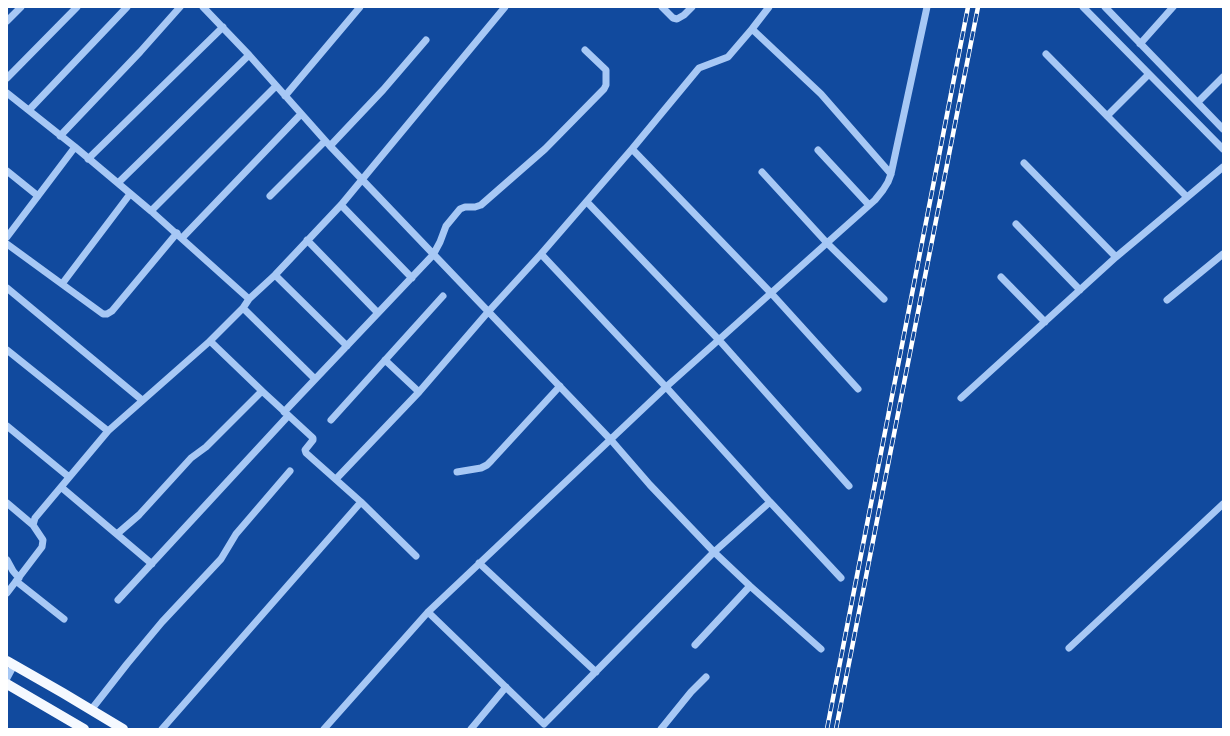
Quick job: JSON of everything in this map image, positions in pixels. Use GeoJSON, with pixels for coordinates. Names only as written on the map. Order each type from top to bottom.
{"type":"FeatureCollection","features":[{"type":"Feature","properties":{"kind":"main road"},"geometry":{"type":"LineString","coordinates":[[10,663],[123,729]]}},
{"type":"Feature","properties":{"kind":"main road"},"geometry":{"type":"LineString","coordinates":[[7,684],[84,729]]}},
{"type":"Feature","properties":{"kind":"street"},"geometry":{"type":"LineString","coordinates":[[7,21],[21,7]]}},
{"type":"Feature","properties":{"kind":"street"},"geometry":{"type":"LineString","coordinates":[[7,78],[77,7]]}},
{"type":"Feature","properties":{"kind":"street"},"geometry":{"type":"LineString","coordinates":[[29,110],[127,7]]}},
{"type":"Feature","properties":{"kind":"street"},"geometry":{"type":"LineString","coordinates":[[60,136],[140,52],[180,7]]}},
{"type":"Feature","properties":{"kind":"street"},"geometry":{"type":"LineString","coordinates":[[203,7],[249,55],[327,143],[611,440],[650,486],[714,552],[821,650]]}},
{"type":"Feature","properties":{"kind":"street"},"geometry":{"type":"LineString","coordinates":[[285,96],[360,7]]}},
{"type":"Feature","properties":{"kind":"street"},"geometry":{"type":"LineString","coordinates":[[33,525],[38,514],[108,431],[210,341],[243,308],[249,298],[275,275],[341,205],[505,7]]}},
{"type":"Feature","properties":{"kind":"street"},"geometry":{"type":"LineString","coordinates":[[662,7],[673,18],[677,19],[684,15],[692,7]]}},
{"type":"Feature","properties":{"kind":"street"},"geometry":{"type":"LineString","coordinates":[[336,479],[419,392],[488,312],[587,202],[699,68],[728,57],[769,7]]}},
{"type":"Feature","properties":{"kind":"street"},"geometry":{"type":"LineString","coordinates":[[324,729],[428,612],[666,387],[869,205],[883,190],[891,174],[927,7]]}},
{"type":"Feature","properties":{"kind":"street"},"geometry":{"type":"LineString","coordinates":[[1083,7],[1223,149]]}},
{"type":"Feature","properties":{"kind":"street"},"geometry":{"type":"LineString","coordinates":[[1105,7],[1223,129]]}},
{"type":"Feature","properties":{"kind":"street"},"geometry":{"type":"LineString","coordinates":[[1140,44],[1173,7]]}},
{"type":"Feature","properties":{"kind":"street"},"geometry":{"type":"LineString","coordinates":[[88,158],[223,27]]}},
{"type":"Feature","properties":{"kind":"street"},"geometry":{"type":"LineString","coordinates":[[752,29],[820,94],[891,174]]}},
{"type":"Feature","properties":{"kind":"street"},"geometry":{"type":"LineString","coordinates":[[270,196],[383,90],[426,40]]}},
{"type":"Feature","properties":{"kind":"street"},"geometry":{"type":"LineString","coordinates":[[118,600],[286,414],[315,379],[434,255],[446,226],[460,209],[481,205],[545,149],[606,87],[606,70],[585,50]]}},
{"type":"Feature","properties":{"kind":"street"},"geometry":{"type":"LineString","coordinates":[[1046,54],[1187,197]]}},
{"type":"Feature","properties":{"kind":"street"},"geometry":{"type":"LineString","coordinates":[[118,183],[249,55]]}},
{"type":"Feature","properties":{"kind":"street"},"geometry":{"type":"LineString","coordinates":[[1107,116],[1149,74]]}},
{"type":"Feature","properties":{"kind":"street"},"geometry":{"type":"LineString","coordinates":[[1198,102],[1223,78]]}},
{"type":"Feature","properties":{"kind":"street"},"geometry":{"type":"LineString","coordinates":[[151,210],[276,86]]}},
{"type":"Feature","properties":{"kind":"street"},"geometry":{"type":"LineString","coordinates":[[7,93],[151,210],[249,298]]}},
{"type":"Feature","properties":{"kind":"street"},"geometry":{"type":"LineString","coordinates":[[7,244],[103,314],[109,314],[179,236],[301,114]]}},
{"type":"Feature","properties":{"kind":"street"},"geometry":{"type":"LineString","coordinates":[[7,237],[75,147]]}},
{"type":"Feature","properties":{"kind":"street"},"geometry":{"type":"LineString","coordinates":[[632,149],[771,293],[858,389]]}},
{"type":"Feature","properties":{"kind":"street"},"geometry":{"type":"LineString","coordinates":[[818,150],[869,205]]}},
{"type":"Feature","properties":{"kind":"street"},"geometry":{"type":"LineString","coordinates":[[1024,163],[1116,257]]}},
{"type":"Feature","properties":{"kind":"street"},"geometry":{"type":"LineString","coordinates":[[961,398],[1116,257],[1223,167]]}},
{"type":"Feature","properties":{"kind":"street"},"geometry":{"type":"LineString","coordinates":[[7,171],[38,196]]}},
{"type":"Feature","properties":{"kind":"street"},"geometry":{"type":"LineString","coordinates":[[762,172],[827,243],[884,299]]}},
{"type":"Feature","properties":{"kind":"street"},"geometry":{"type":"LineString","coordinates":[[62,284],[130,194]]}},
{"type":"Feature","properties":{"kind":"street"},"geometry":{"type":"LineString","coordinates":[[587,202],[720,340],[849,486]]}},
{"type":"Feature","properties":{"kind":"street"},"geometry":{"type":"LineString","coordinates":[[341,205],[412,278]]}},
{"type":"Feature","properties":{"kind":"street"},"geometry":{"type":"LineString","coordinates":[[1016,224],[1080,290]]}},
{"type":"Feature","properties":{"kind":"street"},"geometry":{"type":"LineString","coordinates":[[307,240],[378,313]]}},
{"type":"Feature","properties":{"kind":"street"},"geometry":{"type":"LineString","coordinates":[[541,254],[666,387],[841,578]]}},
{"type":"Feature","properties":{"kind":"street"},"geometry":{"type":"LineString","coordinates":[[1167,300],[1223,254]]}},
{"type":"Feature","properties":{"kind":"street"},"geometry":{"type":"LineString","coordinates":[[275,275],[347,346]]}},
{"type":"Feature","properties":{"kind":"street"},"geometry":{"type":"LineString","coordinates":[[1001,278],[1045,322]]}},
{"type":"Feature","properties":{"kind":"street"},"geometry":{"type":"LineString","coordinates":[[7,288],[142,400]]}},
{"type":"Feature","properties":{"kind":"street"},"geometry":{"type":"LineString","coordinates":[[331,420],[443,296]]}},
{"type":"Feature","properties":{"kind":"street"},"geometry":{"type":"LineString","coordinates":[[243,308],[315,379]]}},
{"type":"Feature","properties":{"kind":"street"},"geometry":{"type":"LineString","coordinates":[[210,341],[313,438],[304,452],[361,502],[416,556]]}},
{"type":"Feature","properties":{"kind":"street"},"geometry":{"type":"LineString","coordinates":[[7,350],[108,431]]}},
{"type":"Feature","properties":{"kind":"street"},"geometry":{"type":"LineString","coordinates":[[385,360],[419,392]]}},
{"type":"Feature","properties":{"kind":"street"},"geometry":{"type":"LineString","coordinates":[[457,472],[481,468],[492,461],[560,386]]}},
{"type":"Feature","properties":{"kind":"street"},"geometry":{"type":"LineString","coordinates":[[117,534],[139,515],[191,458],[206,447],[262,391]]}},
{"type":"Feature","properties":{"kind":"street"},"geometry":{"type":"LineString","coordinates":[[7,426],[69,477]]}},
{"type":"Feature","properties":{"kind":"street"},"geometry":{"type":"LineString","coordinates":[[91,710],[162,622],[221,559],[236,534],[290,471]]}},
{"type":"Feature","properties":{"kind":"street"},"geometry":{"type":"LineString","coordinates":[[61,487],[152,564]]}},
{"type":"Feature","properties":{"kind":"street"},"geometry":{"type":"LineString","coordinates":[[164,728],[361,502]]}},
{"type":"Feature","properties":{"kind":"street"},"geometry":{"type":"LineString","coordinates":[[428,612],[544,724],[714,552],[770,502]]}},
{"type":"Feature","properties":{"kind":"street"},"geometry":{"type":"LineString","coordinates":[[7,503],[33,525],[43,540],[42,547],[7,594]]}},
{"type":"Feature","properties":{"kind":"street"},"geometry":{"type":"LineString","coordinates":[[1069,648],[1223,504]]}},
{"type":"Feature","properties":{"kind":"street"},"geometry":{"type":"LineString","coordinates":[[7,560],[18,579],[64,619]]}},
{"type":"Feature","properties":{"kind":"street"},"geometry":{"type":"LineString","coordinates":[[479,563],[596,672]]}},
{"type":"Feature","properties":{"kind":"street"},"geometry":{"type":"LineString","coordinates":[[695,644],[750,586]]}},
{"type":"Feature","properties":{"kind":"street"},"geometry":{"type":"LineString","coordinates":[[7,678],[10,663]]}},
{"type":"Feature","properties":{"kind":"street"},"geometry":{"type":"LineString","coordinates":[[661,729],[691,692],[706,677]]}},
{"type":"Feature","properties":{"kind":"street"},"geometry":{"type":"LineString","coordinates":[[471,729],[506,687]]}},
{"type":"Feature","properties":{"kind":"railway"},"geometry":{"type":"LineString","coordinates":[[827,729],[968,7]]}},
{"type":"Feature","properties":{"kind":"railway"},"geometry":{"type":"LineString","coordinates":[[836,729],[978,7]]}}]}
